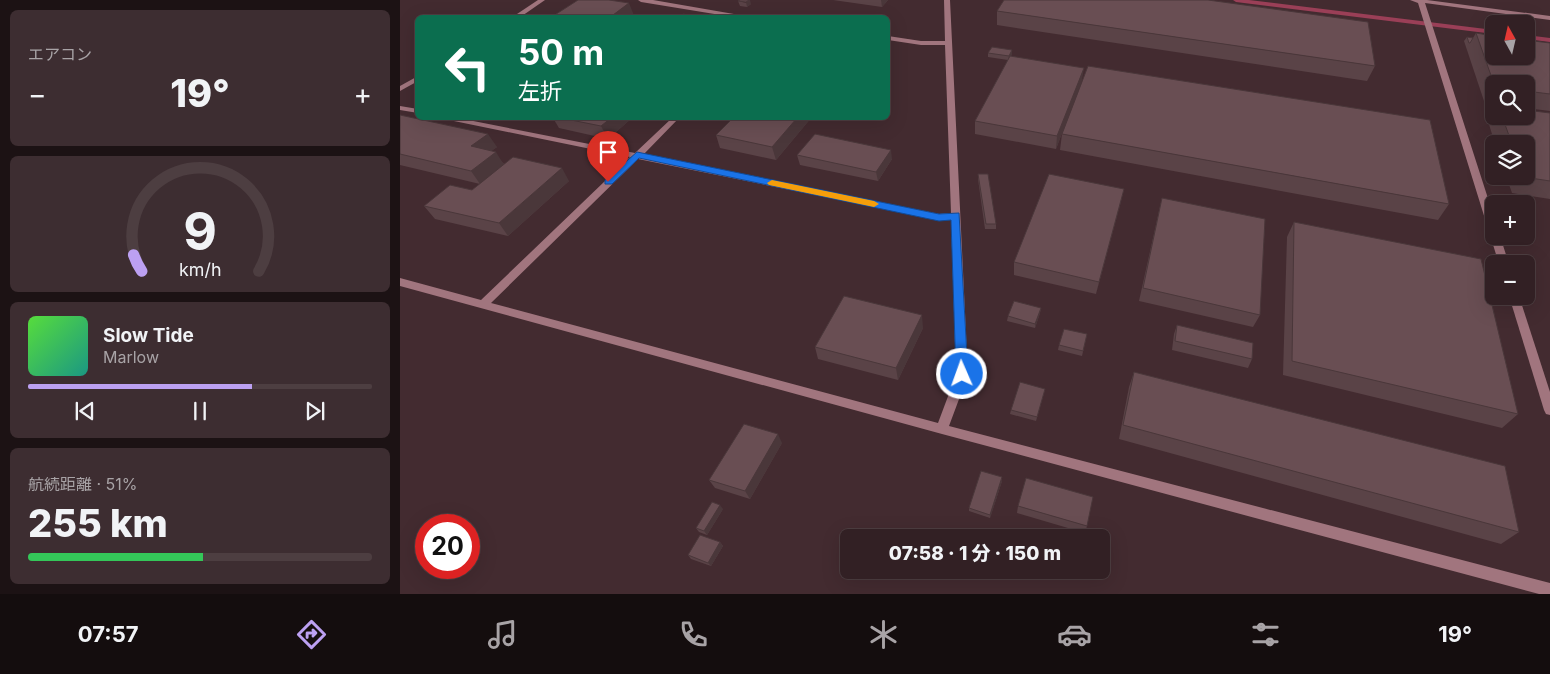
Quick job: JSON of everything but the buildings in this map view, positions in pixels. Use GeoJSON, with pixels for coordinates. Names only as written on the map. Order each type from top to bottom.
{"type":"FeatureCollection","features":[{"type":"Feature","properties":{"kind":"lane"},"geometry":{"type":"LineString","coordinates":[[519,15],[542,0]]}},
{"type":"Feature","properties":{"kind":"lane"},"geometry":{"type":"LineString","coordinates":[[641,0],[735,15]]}},
{"type":"Feature","properties":{"kind":"lane"},"geometry":{"type":"LineString","coordinates":[[942,429],[962,374],[948,0]]}},
{"type":"Feature","properties":{"kind":"lane"},"geometry":{"type":"LineString","coordinates":[[1485,205],[1417,1],[1550,18]]}},
{"type":"Feature","properties":{"kind":"lane"},"geometry":{"type":"LineString","coordinates":[[890,38],[921,43],[949,43]]}},
{"type":"Feature","properties":{"kind":"lane"},"geometry":{"type":"LineString","coordinates":[[400,89],[415,80]]}},
{"type":"Feature","properties":{"kind":"lane"},"geometry":{"type":"LineString","coordinates":[[400,108],[415,110]]}},
{"type":"Feature","properties":{"kind":"lane"},"geometry":{"type":"LineString","coordinates":[[459,120],[939,217],[956,216]]}},
{"type":"Feature","properties":{"kind":"lane"},"geometry":{"type":"LineString","coordinates":[[482,305],[674,120]]}},
{"type":"Feature","properties":{"kind":"lane"},"geometry":{"type":"LineString","coordinates":[[400,282],[942,429],[1550,590]]}},
{"type":"Feature","properties":{"kind":"lane"},"geometry":{"type":"LineString","coordinates":[[1517,305],[1550,410]]}},
{"type":"Feature","properties":{"kind":"waterway"},"geometry":{"type":"LineString","coordinates":[[1236,0],[1485,31]]}},
{"type":"Feature","properties":{"kind":"waterway"},"geometry":{"type":"LineString","coordinates":[[1535,38],[1550,40]]}},
{"type":"Feature","properties":{"kind":"slow traffic"},"geometry":{"type":"LineString","coordinates":[[772,183],[874,204]]}},
{"type":"Feature","properties":{"kind":"route"},"geometry":{"type":"LineString","coordinates":[[608,182],[637,155],[939,217],[956,216],[962,374]]}}]}
